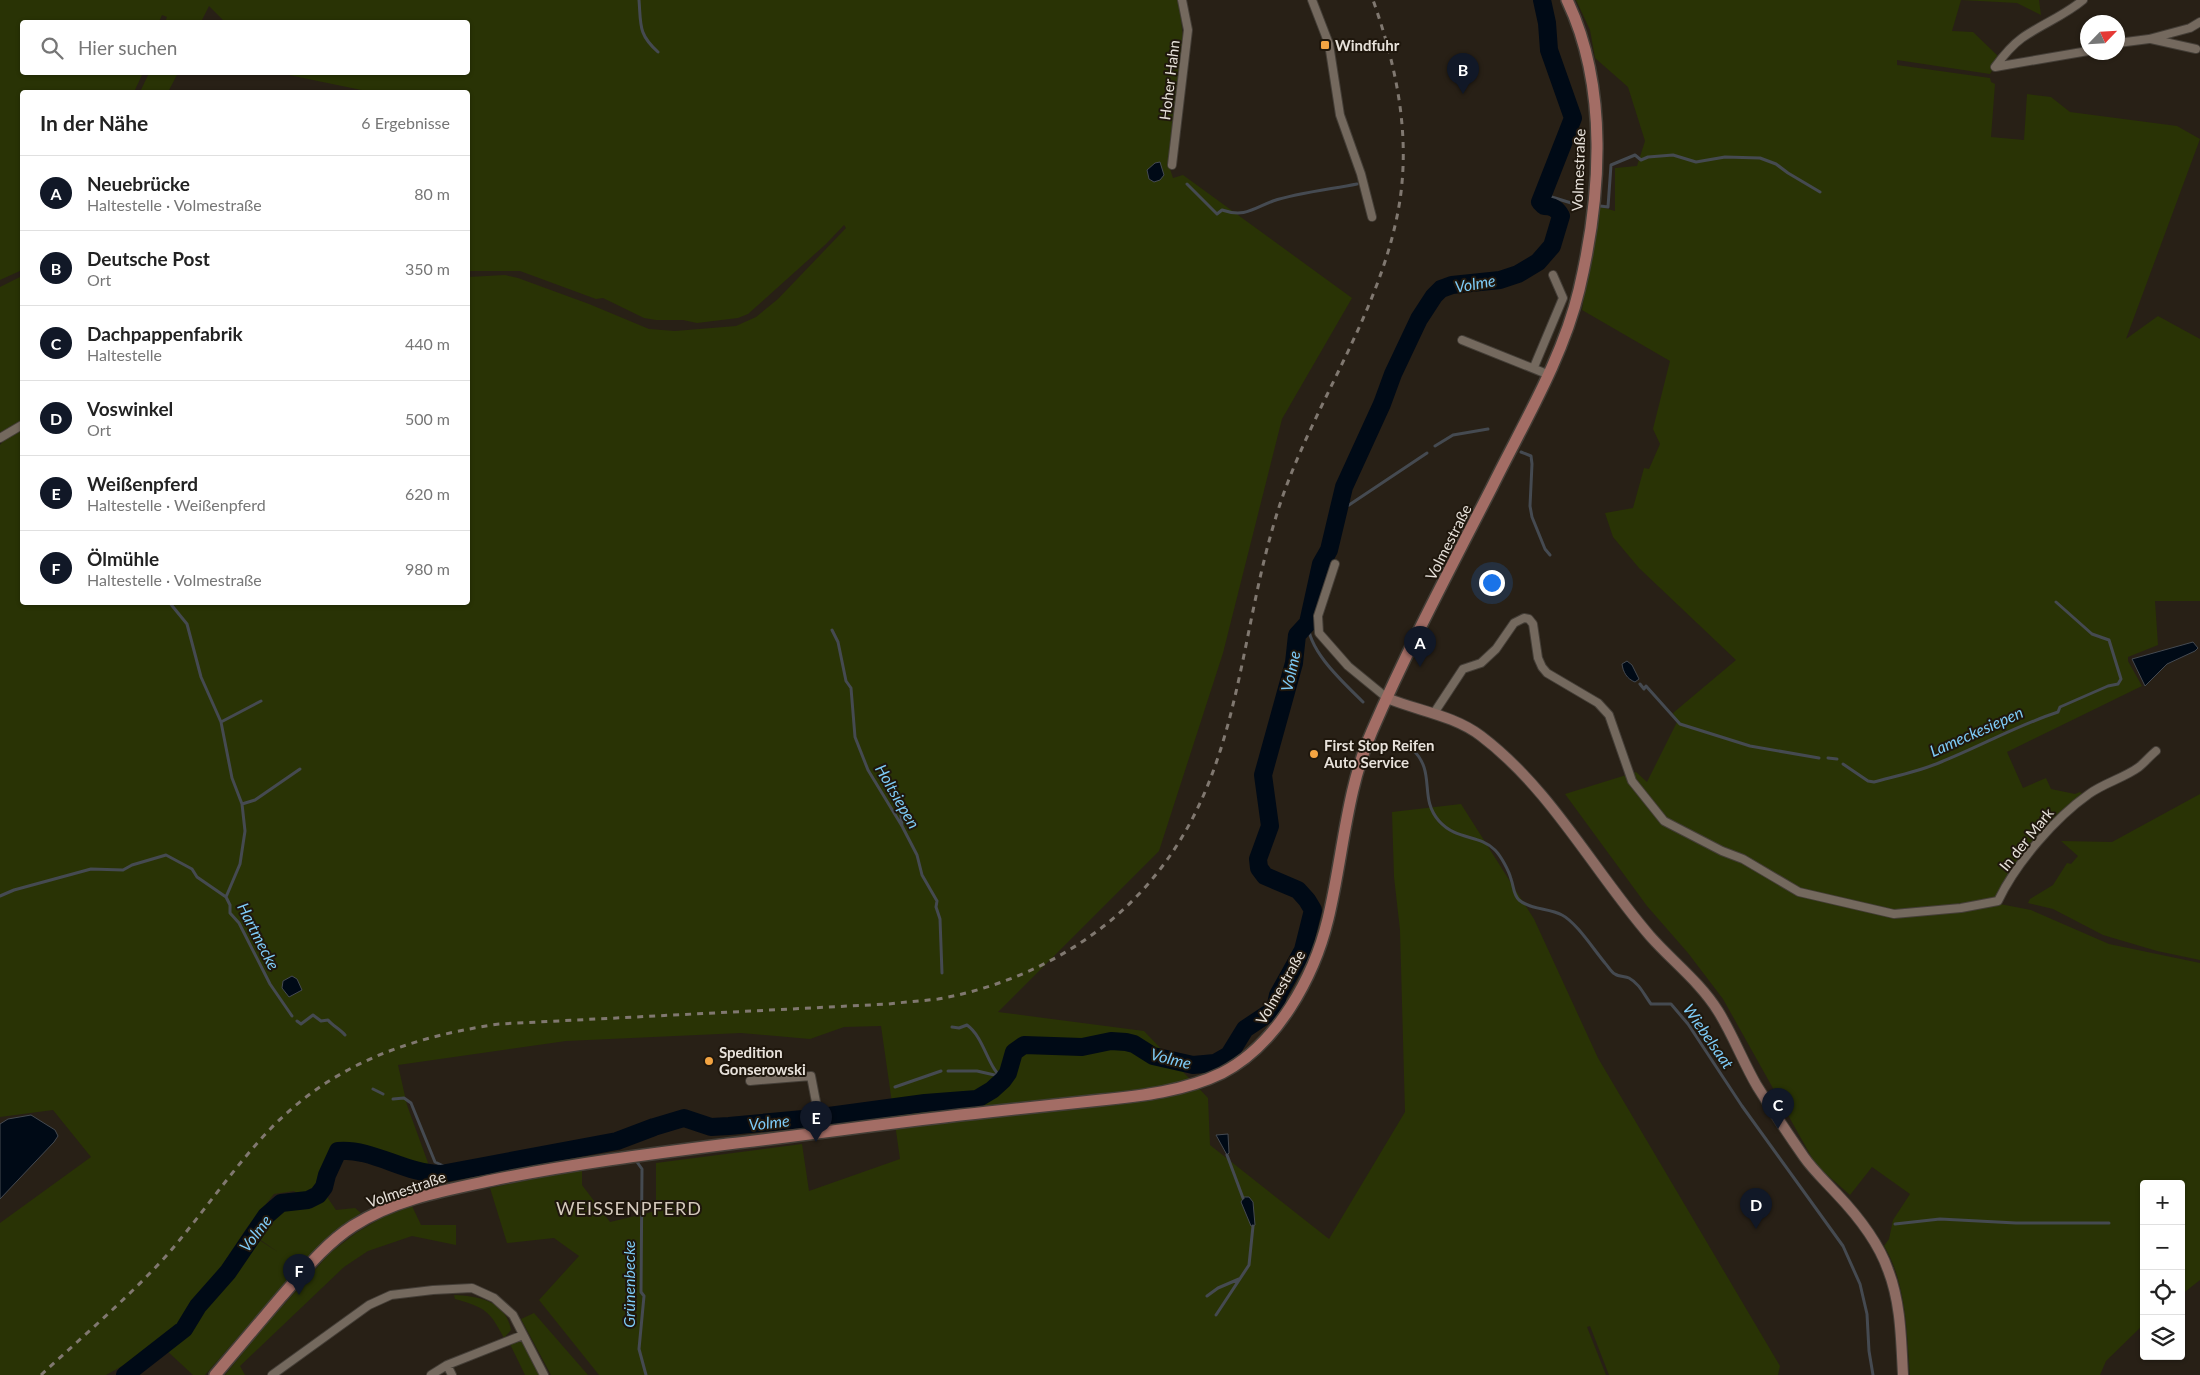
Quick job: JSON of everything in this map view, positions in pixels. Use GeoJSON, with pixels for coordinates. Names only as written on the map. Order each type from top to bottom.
{"type":"FeatureCollection","features":[{"type":"Feature","properties":{"kind":"main road","name":"Volmestraße"},"geometry":{"type":"LineString","coordinates":[[214,1375],[301,1274],[338,1238],[360,1221],[385,1209],[426,1196],[553,1167],[822,1128],[1124,1098],[1194,1085],[1230,1069],[1254,1052],[1275,1031],[1311,969],[1325,931],[1335,889],[1349,804],[1368,739],[1517,440],[1547,374],[1576,302],[1585,261],[1594,197],[1596,138],[1591,79],[1581,35],[1567,0]]}},
{"type":"Feature","properties":{"kind":"main road"},"geometry":{"type":"LineString","coordinates":[[1387,698],[1447,717],[1479,734],[1524,775],[1544,797],[1650,936],[1703,992],[1718,1012],[1757,1086],[1783,1127],[1807,1162],[1839,1195],[1876,1246],[1888,1270],[1895,1294],[1900,1323],[1903,1375]]}},
{"type":"Feature","properties":{"kind":"street","name":"Hoher Hahn"},"geometry":{"type":"LineString","coordinates":[[1172,165],[1188,30],[1182,0]]}},
{"type":"Feature","properties":{"kind":"street"},"geometry":{"type":"LineString","coordinates":[[1312,0],[1329,44],[1340,115],[1361,174],[1372,217]]}},
{"type":"Feature","properties":{"kind":"street"},"geometry":{"type":"LineString","coordinates":[[2080,52],[1995,67],[2005,53],[2021,38],[2066,14],[2083,0]]}},
{"type":"Feature","properties":{"kind":"street"},"geometry":{"type":"LineString","coordinates":[[2125,42],[2149,39],[2190,28],[2200,22]]}},
{"type":"Feature","properties":{"kind":"street"},"geometry":{"type":"LineString","coordinates":[[2149,39],[2196,49]]}},
{"type":"Feature","properties":{"kind":"street"},"geometry":{"type":"LineString","coordinates":[[1534,367],[1564,298],[1553,274]]}},
{"type":"Feature","properties":{"kind":"street"},"geometry":{"type":"LineString","coordinates":[[1462,340],[1534,367],[1547,374]]}},
{"type":"Feature","properties":{"kind":"street"},"geometry":{"type":"LineString","coordinates":[[0,438],[20,426]]}},
{"type":"Feature","properties":{"kind":"street"},"geometry":{"type":"LineString","coordinates":[[1335,564],[1318,616],[1319,632],[1348,666],[1387,698]]}},
{"type":"Feature","properties":{"kind":"street","name":"In der Mark"},"geometry":{"type":"LineString","coordinates":[[1434,713],[1463,669],[1481,663],[1496,649],[1514,623],[1524,618],[1529,619],[1533,624],[1542,667],[1547,673],[1598,704],[1608,715],[1632,782],[1664,821],[1722,851],[1743,859],[1799,892],[1894,914],[1961,908],[1998,901],[2005,886],[2038,842],[2065,813],[2090,793],[2139,767],[2156,751]]}},
{"type":"Feature","properties":{"kind":"street"},"geometry":{"type":"LineString","coordinates":[[750,1081],[811,1076],[822,1128]]}},
{"type":"Feature","properties":{"kind":"street"},"geometry":{"type":"LineString","coordinates":[[272,1375],[369,1305],[391,1295],[472,1288],[494,1298],[505,1306],[512,1315],[544,1375]]}},
{"type":"Feature","properties":{"kind":"street"},"geometry":{"type":"LineString","coordinates":[[431,1375],[447,1365],[523,1335]]}},
{"type":"Feature","properties":{"kind":"street"},"geometry":{"type":"LineString","coordinates":[[447,1365],[452,1375]]}},
{"type":"Feature","properties":{"kind":"green space"},"geometry":{"type":"Polygon","coordinates":[[[0,0],[1179,0],[1183,38],[1169,166],[1173,178],[1183,175],[1352,298],[1282,419],[1223,653],[1159,851],[998,1012],[1144,1031],[1208,1098],[1210,1145],[1329,1239],[1405,1112],[1400,930],[1394,877],[1392,812],[1461,804],[1534,919],[1598,1058],[1780,1366],[1778,1375],[1609,1375],[1590,1326],[1587,1327],[1606,1375],[599,1375],[539,1300],[579,1256],[554,1238],[507,1243],[490,1188],[582,1169],[582,1185],[610,1222],[656,1211],[656,1163],[802,1144],[809,1191],[900,1159],[881,1026],[844,1027],[810,1039],[741,1033],[566,1041],[398,1065],[407,1105],[431,1171],[411,1172],[393,1170],[358,1155],[331,1156],[319,1185],[336,1210],[355,1208],[361,1213],[333,1232],[299,1267],[205,1375],[193,1375],[165,1349],[185,1335],[199,1308],[210,1299],[259,1240],[278,1252],[249,1232],[266,1212],[307,1201],[294,1191],[274,1194],[246,1229],[215,1277],[178,1326],[144,1354],[106,1375],[0,1375],[0,1223],[91,1157],[53,1110],[0,1117],[0,445],[8,436],[20,430],[20,605],[470,605],[470,277],[505,275],[518,278],[589,304],[649,329],[675,331],[736,326],[756,317],[778,299],[846,228],[844,225],[826,244],[748,314],[738,318],[697,323],[683,320],[644,318],[603,298],[596,299],[520,271],[470,271],[470,90],[361,90],[289,75],[470,75],[470,20],[223,20],[209,6],[202,20],[166,20],[167,17],[162,15],[160,20],[20,20],[20,75],[142,75],[135,90],[20,90],[20,271],[0,280],[0,0]]]}},
{"type":"Feature","properties":{"kind":"green space"},"geometry":{"type":"Polygon","coordinates":[[[1576,0],[1961,0],[1952,31],[1973,32],[2000,58],[1990,74],[1897,60],[1897,65],[1990,78],[1991,82],[1995,84],[1991,137],[2024,140],[2027,94],[2051,97],[2070,112],[2177,126],[2200,139],[2126,339],[2158,316],[2200,339],[2200,601],[2155,601],[2158,645],[2128,657],[2128,661],[2142,686],[2007,752],[2023,788],[2046,778],[2051,789],[2075,794],[2080,792],[2083,794],[2003,885],[1996,897],[1987,901],[1902,910],[1905,917],[1961,911],[2000,904],[2031,910],[2109,944],[2200,963],[2200,1280],[2185,1292],[2185,1180],[2140,1180],[2140,1328],[2106,1361],[2100,1375],[1910,1375],[1901,1291],[1897,1275],[1884,1246],[1889,1239],[1893,1220],[1910,1194],[1872,1167],[1850,1195],[1816,1165],[1723,999],[1688,953],[1647,906],[1565,794],[1636,772],[1647,782],[1677,722],[1673,713],[1736,660],[1639,568],[1613,537],[1605,513],[1633,508],[1644,468],[1649,469],[1660,444],[1653,429],[1670,361],[1582,310],[1597,206],[1615,211],[1615,168],[1637,166],[1645,141],[1628,87],[1595,58],[1590,30],[1576,0]]]}},
{"type":"Feature","properties":{"kind":"green space"},"geometry":{"type":"Polygon","coordinates":[[[1961,0],[2039,0],[2041,15],[2017,3],[1961,0]]]}},
{"type":"Feature","properties":{"kind":"green space"},"geometry":{"type":"Polygon","coordinates":[[[148,75],[177,75],[169,90],[141,90],[148,75]]]}},
{"type":"Feature","properties":{"kind":"green space"},"geometry":{"type":"Polygon","coordinates":[[[20,277],[20,423],[0,434],[0,287],[20,277]]]}},
{"type":"Feature","properties":{"kind":"green space"},"geometry":{"type":"Polygon","coordinates":[[[2200,794],[2200,960],[2157,951],[2103,935],[2053,909],[2028,903],[2030,899],[2053,885],[2067,863],[2071,864],[2078,856],[2061,841],[2112,842],[2200,794]]]}},
{"type":"Feature","properties":{"kind":"green space"},"geometry":{"type":"Polygon","coordinates":[[[412,1206],[421,1225],[456,1225],[456,1245],[412,1236],[368,1251],[344,1267],[240,1366],[245,1375],[225,1375],[263,1328],[330,1253],[356,1233],[383,1217],[412,1206]]]}},
{"type":"Feature","properties":{"kind":"green space"},"geometry":{"type":"Polygon","coordinates":[[[454,1295],[482,1299],[497,1306],[504,1312],[511,1330],[504,1338],[486,1311],[455,1299],[454,1295]]]}},
{"type":"Feature","properties":{"kind":"green space"},"geometry":{"type":"Polygon","coordinates":[[[534,1313],[588,1375],[551,1375],[521,1319],[534,1313]]]}},
{"type":"Feature","properties":{"kind":"green space"},"geometry":{"type":"Polygon","coordinates":[[[521,1336],[543,1375],[525,1375],[509,1342],[521,1336]]]}},
{"type":"Feature","properties":{"kind":"shaded area"},"geometry":{"type":"Polygon","coordinates":[[[1160,162],[1164,175],[1160,180],[1154,182],[1149,179],[1147,170],[1155,163],[1160,162]]]}},
{"type":"Feature","properties":{"kind":"shaded area"},"geometry":{"type":"Polygon","coordinates":[[[2193,642],[2198,648],[2195,651],[2167,664],[2145,686],[2132,659],[2193,642]]]}},
{"type":"Feature","properties":{"kind":"shaded area"},"geometry":{"type":"Polygon","coordinates":[[[1627,661],[1632,665],[1639,679],[1635,682],[1623,670],[1622,664],[1627,661]]]}},
{"type":"Feature","properties":{"kind":"shaded area"},"geometry":{"type":"Polygon","coordinates":[[[292,976],[297,979],[302,990],[289,997],[282,988],[283,981],[292,976]]]}},
{"type":"Feature","properties":{"kind":"shaded area"},"geometry":{"type":"Polygon","coordinates":[[[31,1115],[55,1130],[58,1136],[0,1199],[0,1124],[8,1119],[31,1115]]]}},
{"type":"Feature","properties":{"kind":"shaded area"},"geometry":{"type":"Polygon","coordinates":[[[1228,1134],[1229,1153],[1227,1155],[1216,1135],[1228,1134]]]}},
{"type":"Feature","properties":{"kind":"shaded area"},"geometry":{"type":"Polygon","coordinates":[[[1244,1197],[1249,1197],[1253,1202],[1255,1225],[1253,1226],[1251,1226],[1241,1202],[1244,1197]]]}},
{"type":"Feature","properties":{"kind":"waterway"},"geometry":{"type":"LineString","coordinates":[[639,0],[642,29],[647,40],[658,52]]}},
{"type":"Feature","properties":{"kind":"waterway","name":"Volme"},"geometry":{"type":"LineString","coordinates":[[125,1375],[184,1329],[198,1306],[228,1272],[266,1216],[281,1203],[308,1200],[318,1195],[324,1187],[327,1175],[338,1151],[364,1153],[415,1170],[441,1174],[617,1141],[684,1118],[711,1127],[729,1126],[814,1118],[925,1103],[977,1099],[992,1090],[1003,1080],[1008,1073],[1014,1052],[1024,1045],[1082,1047],[1111,1041],[1126,1042],[1134,1044],[1153,1056],[1193,1065],[1215,1063],[1229,1055],[1245,1029],[1275,1009],[1278,995],[1303,950],[1313,910],[1298,890],[1265,876],[1259,868],[1258,859],[1270,826],[1263,775],[1294,663],[1297,635],[1308,623],[1321,564],[1329,550],[1344,487],[1382,404],[1393,374],[1419,319],[1434,296],[1441,289],[1452,285],[1500,280],[1518,274],[1538,262],[1552,246],[1561,216],[1554,208],[1544,206],[1540,202],[1573,118],[1549,50],[1547,23],[1542,0]]}},
{"type":"Feature","properties":{"kind":"waterway"},"geometry":{"type":"LineString","coordinates":[[1600,206],[1608,207],[1611,165],[1635,155],[1641,160],[1648,157],[1673,155],[1696,162],[1725,157],[1760,158],[1776,164],[1820,192]]}},
{"type":"Feature","properties":{"kind":"waterway"},"geometry":{"type":"LineString","coordinates":[[1187,184],[1217,214],[1222,210],[1243,213],[1282,198],[1357,184]]}},
{"type":"Feature","properties":{"kind":"waterway"},"geometry":{"type":"LineString","coordinates":[[1542,194],[1581,206]]}},
{"type":"Feature","properties":{"kind":"waterway","name":"Lameckesiepen"},"geometry":{"type":"LineString","coordinates":[[1435,446],[1453,435],[1488,429]]}},
{"type":"Feature","properties":{"kind":"waterway","name":"Lameckesiepen"},"geometry":{"type":"LineString","coordinates":[[1521,452],[1531,456],[1530,506],[1532,517],[1545,549],[1550,555]]}},
{"type":"Feature","properties":{"kind":"waterway","name":"Lameckesiepen"},"geometry":{"type":"LineString","coordinates":[[1339,507],[1349,505],[1427,453]]}},
{"type":"Feature","properties":{"kind":"waterway","name":"Lameckesiepen"},"geometry":{"type":"LineString","coordinates":[[1843,764],[1868,781],[1874,782],[1916,771],[2058,712],[2060,707],[2108,686],[2118,684],[2121,679],[2109,640],[2092,634],[2056,602]]}},
{"type":"Feature","properties":{"kind":"waterway"},"geometry":{"type":"LineString","coordinates":[[171,605],[187,624],[201,677],[221,722],[232,778],[242,804]]}},
{"type":"Feature","properties":{"kind":"waterway","name":"Wiebelsaat"},"geometry":{"type":"LineString","coordinates":[[1308,623],[1310,634],[1320,655],[1337,676],[1363,702]]}},
{"type":"Feature","properties":{"kind":"waterway","name":"Holtsiepen"},"geometry":{"type":"LineString","coordinates":[[832,630],[838,642],[846,681],[851,688],[855,737],[868,770],[902,826],[917,855],[922,875],[937,901],[936,907],[940,919],[942,973]]}},
{"type":"Feature","properties":{"kind":"waterway","name":"Lameckesiepen"},"geometry":{"type":"LineString","coordinates":[[1640,684],[1644,689],[1646,686],[1680,724],[1750,746],[1819,758]]}},
{"type":"Feature","properties":{"kind":"waterway"},"geometry":{"type":"LineString","coordinates":[[221,722],[261,701]]}},
{"type":"Feature","properties":{"kind":"waterway","name":"Wiebelsaat"},"geometry":{"type":"LineString","coordinates":[[1412,749],[1424,767],[1429,803],[1439,821],[1453,832],[1489,845],[1500,856],[1507,868],[1519,900],[1529,906],[1562,915],[1579,930],[1614,973],[1633,980],[1651,1004],[1671,1004],[1688,1024],[1742,1106],[1843,1246],[1860,1284],[1867,1314],[1869,1351],[1873,1375]]}},
{"type":"Feature","properties":{"kind":"waterway","name":"Lameckesiepen"},"geometry":{"type":"LineString","coordinates":[[1828,758],[1837,759]]}},
{"type":"Feature","properties":{"kind":"waterway"},"geometry":{"type":"LineString","coordinates":[[226,897],[240,864],[245,831],[242,804],[255,800],[300,769]]}},
{"type":"Feature","properties":{"kind":"waterway"},"geometry":{"type":"LineString","coordinates":[[900,806],[902,826]]}},
{"type":"Feature","properties":{"kind":"waterway","name":"Hartmecke"},"geometry":{"type":"LineString","coordinates":[[0,896],[14,890],[91,869],[123,870],[132,865],[166,855],[192,869],[197,877],[226,897],[230,905],[230,913],[239,923],[270,984],[292,1016]]}},
{"type":"Feature","properties":{"kind":"waterway","name":"Hartmecke"},"geometry":{"type":"LineString","coordinates":[[297,1021],[301,1024],[313,1015],[321,1021],[328,1020],[345,1035]]}},
{"type":"Feature","properties":{"kind":"waterway","name":"Holtsiepen"},"geometry":{"type":"LineString","coordinates":[[952,1027],[959,1028],[967,1025],[978,1038],[994,1069],[1004,1079]]}},
{"type":"Feature","properties":{"kind":"waterway"},"geometry":{"type":"LineString","coordinates":[[895,1087],[941,1071]]}},
{"type":"Feature","properties":{"kind":"waterway"},"geometry":{"type":"LineString","coordinates":[[948,1071],[977,1071],[999,1076]]}},
{"type":"Feature","properties":{"kind":"waterway","name":"Hartmecke"},"geometry":{"type":"LineString","coordinates":[[373,1089],[383,1094]]}},
{"type":"Feature","properties":{"kind":"waterway","name":"Hartmecke"},"geometry":{"type":"LineString","coordinates":[[393,1099],[404,1098],[411,1103],[435,1162],[454,1171]]}},
{"type":"Feature","properties":{"kind":"waterway","name":"Grünenbecke"},"geometry":{"type":"LineString","coordinates":[[637,1133],[638,1137]]}},
{"type":"Feature","properties":{"kind":"waterway"},"geometry":{"type":"LineString","coordinates":[[1227,1155],[1243,1198]]}},
{"type":"Feature","properties":{"kind":"waterway","name":"Grünenbecke"},"geometry":{"type":"LineString","coordinates":[[637,1162],[642,1169],[641,1292],[644,1296],[639,1349],[646,1375]]}},
{"type":"Feature","properties":{"kind":"waterway"},"geometry":{"type":"LineString","coordinates":[[1895,1224],[1940,1219],[2016,1223],[2109,1223]]}},
{"type":"Feature","properties":{"kind":"waterway"},"geometry":{"type":"LineString","coordinates":[[1216,1315],[1249,1265],[1253,1226]]}},
{"type":"Feature","properties":{"kind":"waterway"},"geometry":{"type":"LineString","coordinates":[[1207,1296],[1218,1288],[1239,1279]]}},
{"type":"Feature","properties":{"kind":"railway"},"geometry":{"type":"LineString","coordinates":[[41,1375],[152,1271],[179,1241],[248,1154],[285,1115],[311,1093],[339,1075],[368,1060],[431,1038],[499,1024],[888,1004],[938,999],[993,985],[1046,963],[1095,933],[1118,915],[1138,895],[1174,850],[1201,802],[1220,752],[1234,700],[1269,540],[1286,487],[1366,311],[1392,238],[1403,174],[1402,124],[1394,74],[1373,0]]}},
{"type":"Feature","properties":{"kind":"place","name":"Windfuhr"},"geometry":{"type":"Point","coordinates":[1325,45]}},
{"type":"Feature","properties":{"kind":"place","name":"Deutsche Post"},"geometry":{"type":"Point","coordinates":[1463,94]}},
{"type":"Feature","properties":{"kind":"place","name":"Neuebrücke"},"geometry":{"type":"Point","coordinates":[1420,667]}},
{"type":"Feature","properties":{"kind":"place","name":"First Stop Reifen Auto Service"},"geometry":{"type":"Point","coordinates":[1314,754]}},
{"type":"Feature","properties":{"kind":"place","name":"Spedition Gonserowski"},"geometry":{"type":"Point","coordinates":[709,1061]}},
{"type":"Feature","properties":{"kind":"place","name":"Dachpappenfabrik"},"geometry":{"type":"Point","coordinates":[1778,1129]}},
{"type":"Feature","properties":{"kind":"place","name":"Weißenpferd"},"geometry":{"type":"Point","coordinates":[816,1142]}},
{"type":"Feature","properties":{"kind":"place","name":"Voswinkel"},"geometry":{"type":"Point","coordinates":[1756,1229]}},
{"type":"Feature","properties":{"kind":"place","name":"Ölmühle"},"geometry":{"type":"Point","coordinates":[299,1295]}},
{"type":"Feature","properties":{"kind":"district","name":"WEISSENPFERD"},"geometry":{"type":"Point","coordinates":[629,1208]}}]}
